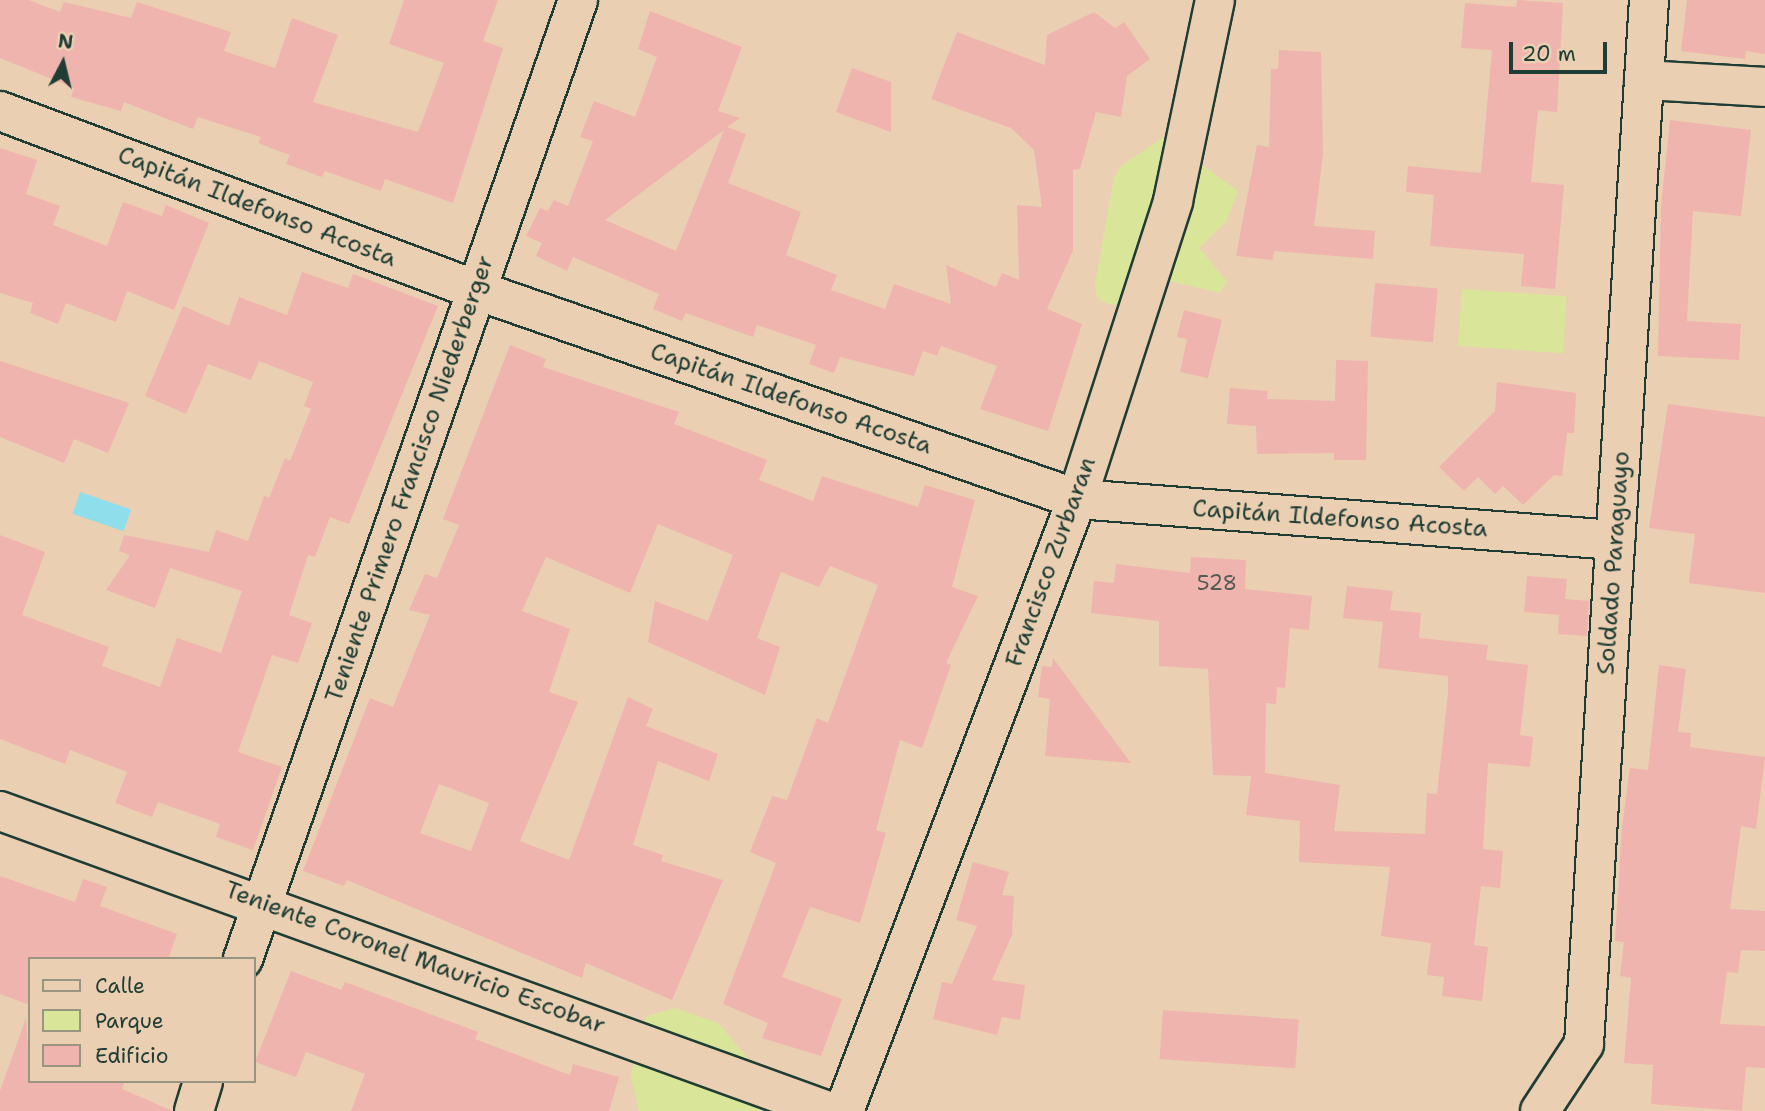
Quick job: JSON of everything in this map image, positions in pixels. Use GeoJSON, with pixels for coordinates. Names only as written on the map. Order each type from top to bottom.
{"type":"FeatureCollection","features":[{"type":"Feature","properties":{"kind":"street","name":"Teniente Primero Francisco Niederberger"},"geometry":{"type":"LineString","coordinates":[[244,957],[578,0]]}},
{"type":"Feature","properties":{"kind":"street","name":"Francisco Zurbaran"},"geometry":{"type":"LineString","coordinates":[[844,1111],[1077,499],[1173,201],[1215,0]]}},
{"type":"Feature","properties":{"kind":"street","name":"Soldado Paraguayo"},"geometry":{"type":"LineString","coordinates":[[1540,1111],[1584,1044],[1649,0]]}},
{"type":"Feature","properties":{"kind":"street"},"geometry":{"type":"LineString","coordinates":[[1644,80],[1765,88]]}},
{"type":"Feature","properties":{"kind":"street","name":"Capitán Ildefonso Acosta"},"geometry":{"type":"LineString","coordinates":[[0,111],[476,289],[1077,499],[1615,540]]}},
{"type":"Feature","properties":{"kind":"street","name":"Teniente Coronel Mauricio Escobar"},"geometry":{"type":"LineString","coordinates":[[0,811],[262,901],[828,1111]]}},
{"type":"Feature","properties":{"kind":"street"},"geometry":{"type":"LineString","coordinates":[[194,1111],[202,1083]]}},
{"type":"Feature","properties":{"kind":"green space"},"geometry":{"type":"Polygon","coordinates":[[[1163,137],[1238,191],[1227,220],[1199,248],[1227,281],[1220,293],[1169,281],[1123,305],[1108,304],[1097,297],[1095,284],[1114,178],[1121,166],[1163,137]]]}},
{"type":"Feature","properties":{"kind":"green space"},"geometry":{"type":"Polygon","coordinates":[[[1462,289],[1567,296],[1563,353],[1458,346],[1462,289]]]}},
{"type":"Feature","properties":{"kind":"green space"},"geometry":{"type":"Polygon","coordinates":[[[675,1008],[718,1023],[793,1111],[639,1111],[631,1076],[640,1028],[647,1016],[675,1008]]]}},
{"type":"Feature","properties":{"kind":"water"},"geometry":{"type":"Polygon","coordinates":[[[80,492],[131,510],[124,531],[73,514],[80,492]]]}},
{"type":"Feature","properties":{"kind":"building"},"geometry":{"type":"Polygon","coordinates":[[[0,0],[29,0],[60,12],[64,2],[131,18],[137,2],[231,32],[224,51],[275,68],[292,18],[338,35],[313,102],[418,132],[444,63],[389,44],[404,0],[498,0],[483,41],[503,48],[453,203],[385,179],[381,191],[325,171],[322,177],[286,164],[290,155],[258,143],[261,137],[198,117],[193,129],[124,102],[121,111],[71,97],[74,88],[0,58],[0,0]]]}},
{"type":"Feature","properties":{"kind":"building"},"geometry":{"type":"Polygon","coordinates":[[[1517,0],[1563,3],[1557,112],[1538,110],[1531,182],[1564,185],[1555,289],[1521,286],[1524,254],[1430,246],[1434,195],[1406,192],[1408,166],[1481,173],[1492,50],[1461,48],[1465,3],[1516,7],[1517,0]]]}},
{"type":"Feature","properties":{"kind":"building"},"geometry":{"type":"Polygon","coordinates":[[[1687,0],[1765,0],[1765,54],[1746,51],[1745,59],[1681,51],[1687,0]]]}},
{"type":"Feature","properties":{"kind":"building"},"geometry":{"type":"Polygon","coordinates":[[[650,11],[742,47],[718,111],[740,118],[727,127],[746,134],[728,183],[801,212],[786,255],[837,275],[831,290],[885,309],[894,284],[951,304],[946,265],[996,287],[1002,273],[1019,280],[1017,205],[1042,207],[1034,150],[1011,128],[931,99],[957,32],[1045,65],[1047,35],[1094,12],[1115,28],[1124,22],[1150,59],[1127,76],[1121,117],[1096,112],[1080,169],[1073,170],[1073,250],[1047,309],[1082,324],[1048,431],[980,409],[997,366],[941,346],[937,356],[923,351],[914,376],[840,357],[834,373],[809,364],[816,345],[757,325],[753,337],[686,313],[682,321],[653,309],[659,294],[573,257],[567,271],[536,256],[542,243],[526,236],[540,208],[548,211],[554,200],[568,206],[593,141],[580,137],[594,101],[635,117],[657,57],[638,49],[650,11]],[[724,130],[605,220],[676,251],[724,130]]]}},
{"type":"Feature","properties":{"kind":"building"},"geometry":{"type":"Polygon","coordinates":[[[1279,50],[1321,52],[1323,154],[1314,226],[1375,231],[1373,259],[1274,251],[1273,260],[1236,256],[1257,145],[1269,147],[1271,69],[1278,69],[1279,50]]]}},
{"type":"Feature","properties":{"kind":"building"},"geometry":{"type":"Polygon","coordinates":[[[852,68],[891,82],[891,132],[836,112],[852,68]]]}},
{"type":"Feature","properties":{"kind":"building"},"geometry":{"type":"Polygon","coordinates":[[[1670,120],[1751,130],[1741,216],[1693,211],[1687,321],[1741,324],[1739,360],[1658,356],[1661,207],[1670,120]]]}},
{"type":"Feature","properties":{"kind":"building"},"geometry":{"type":"Polygon","coordinates":[[[0,148],[37,160],[26,194],[60,206],[53,225],[107,246],[123,202],[162,216],[166,205],[209,223],[174,310],[127,291],[116,322],[66,303],[58,324],[30,313],[33,303],[0,293],[0,148]]]}},
{"type":"Feature","properties":{"kind":"building"},"geometry":{"type":"Polygon","coordinates":[[[302,272],[348,288],[353,274],[438,306],[349,524],[330,517],[315,557],[308,555],[289,615],[312,623],[298,663],[272,655],[238,752],[282,767],[253,850],[216,837],[220,824],[158,802],[152,817],[115,803],[127,772],[70,750],[65,764],[0,739],[0,535],[45,552],[22,615],[109,647],[102,666],[160,687],[177,638],[221,653],[242,591],[170,568],[155,608],[106,590],[130,555],[119,551],[124,535],[209,552],[216,530],[248,541],[264,496],[269,498],[285,458],[290,461],[311,409],[304,406],[313,382],[259,361],[251,380],[208,364],[186,414],[145,396],[183,306],[229,326],[239,297],[287,315],[302,272]]]}},
{"type":"Feature","properties":{"kind":"building"},"geometry":{"type":"Polygon","coordinates":[[[1375,283],[1438,288],[1433,342],[1370,337],[1375,283]]]}},
{"type":"Feature","properties":{"kind":"building"},"geometry":{"type":"Polygon","coordinates":[[[1184,310],[1222,320],[1208,378],[1180,372],[1187,339],[1177,337],[1184,310]]]}},
{"type":"Feature","properties":{"kind":"building"},"geometry":{"type":"Polygon","coordinates":[[[510,345],[546,359],[543,367],[679,412],[674,424],[767,460],[759,480],[813,501],[822,476],[918,507],[925,485],[975,500],[952,587],[978,596],[946,663],[951,665],[922,748],[900,740],[876,830],[886,833],[860,923],[810,907],[782,977],[842,999],[821,1056],[762,1038],[768,1023],[723,1004],[776,863],[750,852],[772,796],[787,800],[817,718],[828,723],[878,585],[830,566],[819,587],[781,572],[757,638],[780,647],[765,695],[648,642],[655,601],[708,621],[733,555],[658,524],[630,593],[546,557],[522,611],[570,629],[549,692],[578,702],[520,841],[569,860],[628,697],[653,709],[646,726],[718,754],[709,781],[658,761],[633,845],[663,855],[661,861],[723,880],[672,1000],[586,963],[582,978],[347,880],[344,886],[303,871],[370,698],[393,707],[430,615],[409,610],[425,574],[437,578],[459,525],[443,519],[510,345]],[[439,784],[420,833],[471,851],[489,803],[439,784]]]}},
{"type":"Feature","properties":{"kind":"building"},"geometry":{"type":"Polygon","coordinates":[[[1336,360],[1368,361],[1366,460],[1334,460],[1334,453],[1257,454],[1256,426],[1227,424],[1230,388],[1268,391],[1267,399],[1335,401],[1336,360]]]}},
{"type":"Feature","properties":{"kind":"building"},"geometry":{"type":"Polygon","coordinates":[[[0,361],[129,403],[108,453],[74,439],[64,463],[0,437],[0,361]]]}},
{"type":"Feature","properties":{"kind":"building"},"geometry":{"type":"Polygon","coordinates":[[[1497,382],[1576,393],[1574,433],[1567,433],[1562,476],[1554,475],[1523,505],[1503,486],[1495,494],[1478,477],[1464,491],[1439,467],[1495,411],[1497,382]]]}},
{"type":"Feature","properties":{"kind":"building"},"geometry":{"type":"Polygon","coordinates":[[[1668,404],[1765,417],[1765,593],[1689,583],[1695,534],[1649,528],[1668,404]]]}},
{"type":"Feature","properties":{"kind":"building"},"geometry":{"type":"Polygon","coordinates":[[[1191,557],[1246,560],[1245,589],[1312,596],[1309,630],[1290,628],[1285,688],[1277,687],[1276,704],[1266,703],[1265,773],[1340,785],[1334,831],[1425,834],[1427,793],[1437,794],[1448,693],[1448,676],[1378,668],[1383,622],[1343,618],[1347,586],[1393,591],[1390,610],[1421,613],[1419,638],[1488,645],[1486,660],[1528,665],[1520,735],[1533,737],[1530,767],[1488,763],[1483,849],[1503,851],[1500,888],[1481,886],[1474,945],[1488,947],[1482,1001],[1442,996],[1444,977],[1427,975],[1431,943],[1381,936],[1390,867],[1299,862],[1300,821],[1246,815],[1251,776],[1213,775],[1208,669],[1159,666],[1159,621],[1091,613],[1094,581],[1114,583],[1116,564],[1190,573],[1191,557]]]}},
{"type":"Feature","properties":{"kind":"building"},"geometry":{"type":"Polygon","coordinates":[[[1527,576],[1567,579],[1565,599],[1589,601],[1587,636],[1558,634],[1559,615],[1524,612],[1527,576]]]}},
{"type":"Feature","properties":{"kind":"building"},"geometry":{"type":"Polygon","coordinates":[[[1053,658],[1131,763],[1045,756],[1050,699],[1038,697],[1042,666],[1052,667],[1053,658]]]}},
{"type":"Feature","properties":{"kind":"building"},"geometry":{"type":"Polygon","coordinates":[[[1659,665],[1686,669],[1678,732],[1691,733],[1690,747],[1765,757],[1756,829],[1741,826],[1730,909],[1765,911],[1765,951],[1741,950],[1738,973],[1727,972],[1720,1024],[1765,1026],[1765,1068],[1746,1067],[1742,1111],[1651,1104],[1653,1065],[1624,1063],[1631,978],[1620,976],[1624,942],[1615,941],[1622,827],[1630,768],[1648,770],[1659,665]]]}},
{"type":"Feature","properties":{"kind":"building"},"geometry":{"type":"Polygon","coordinates":[[[973,862],[1009,872],[1002,895],[1014,896],[1012,935],[992,980],[1025,985],[1020,1020],[1002,1017],[997,1035],[933,1019],[942,982],[952,984],[977,926],[956,920],[973,862]]]}},
{"type":"Feature","properties":{"kind":"building"},"geometry":{"type":"Polygon","coordinates":[[[0,876],[75,902],[83,879],[107,887],[100,906],[177,934],[169,957],[28,957],[28,1004],[0,994],[0,876]]]}},
{"type":"Feature","properties":{"kind":"building"},"geometry":{"type":"Polygon","coordinates":[[[291,971],[341,990],[345,982],[478,1032],[475,1039],[570,1075],[573,1064],[619,1077],[609,1111],[351,1111],[365,1074],[306,1052],[296,1077],[256,1062],[291,971]]]}},
{"type":"Feature","properties":{"kind":"building"},"geometry":{"type":"Polygon","coordinates":[[[1163,1010],[1299,1019],[1295,1068],[1160,1059],[1163,1010]]]}},
{"type":"Feature","properties":{"kind":"building"},"geometry":{"type":"Polygon","coordinates":[[[26,1018],[28,1083],[124,1083],[122,1089],[173,1111],[0,1111],[0,1091],[26,1018]]]}}]}
